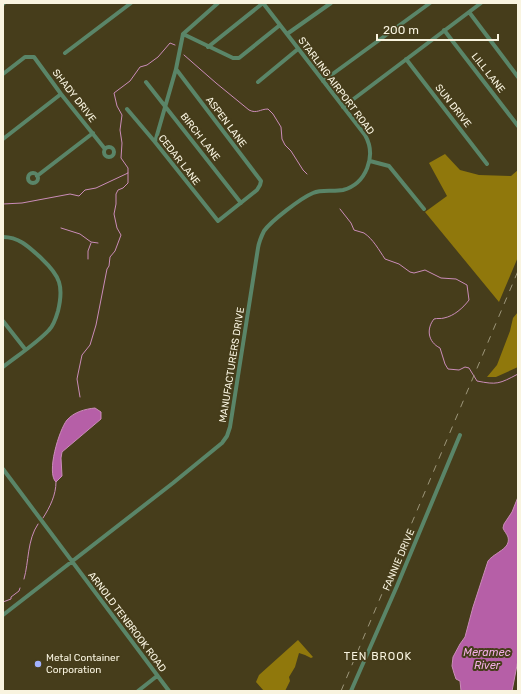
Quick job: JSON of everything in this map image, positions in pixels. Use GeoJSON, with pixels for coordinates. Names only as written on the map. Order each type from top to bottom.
{"type":"FeatureCollection","features":[{"type":"Feature","properties":{"kind":"street"},"geometry":{"type":"LineString","coordinates":[[65,53],[131,3]]}},
{"type":"Feature","properties":{"kind":"street"},"geometry":{"type":"LineString","coordinates":[[155,142],[176,69],[183,34],[218,3]]}},
{"type":"Feature","properties":{"kind":"street"},"geometry":{"type":"LineString","coordinates":[[208,47],[263,3]]}},
{"type":"Feature","properties":{"kind":"street","name":"STARLING AIRPORT ROAD"},"geometry":{"type":"LineString","coordinates":[[263,3],[367,138],[370,148],[370,161]]}},
{"type":"Feature","properties":{"kind":"street"},"geometry":{"type":"LineString","coordinates":[[287,34],[331,3]]}},
{"type":"Feature","properties":{"kind":"street"},"geometry":{"type":"LineString","coordinates":[[323,81],[430,3]]}},
{"type":"Feature","properties":{"kind":"street"},"geometry":{"type":"LineString","coordinates":[[343,107],[481,3]]}},
{"type":"Feature","properties":{"kind":"street"},"geometry":{"type":"LineString","coordinates":[[469,12],[518,77]]}},
{"type":"Feature","properties":{"kind":"street"},"geometry":{"type":"LineString","coordinates":[[183,34],[233,58],[239,58],[280,25]]}},
{"type":"Feature","properties":{"kind":"street","name":"LILL LANE"},"geometry":{"type":"LineString","coordinates":[[444,30],[518,126]]}},
{"type":"Feature","properties":{"kind":"street"},"geometry":{"type":"LineString","coordinates":[[258,82],[298,49]]}},
{"type":"Feature","properties":{"kind":"street","name":"SHADY DRIVE"},"geometry":{"type":"LineString","coordinates":[[3,74],[25,57],[34,57],[61,94],[105,148]]}},
{"type":"Feature","properties":{"kind":"street","name":"SUN DRIVE"},"geometry":{"type":"LineString","coordinates":[[406,59],[487,164]]}},
{"type":"Feature","properties":{"kind":"street","name":"ASPEN LANE"},"geometry":{"type":"LineString","coordinates":[[176,69],[261,181],[257,190],[241,203]]}},
{"type":"Feature","properties":{"kind":"street","name":"BIRCH LANE"},"geometry":{"type":"LineString","coordinates":[[146,82],[241,203]]}},
{"type":"Feature","properties":{"kind":"street"},"geometry":{"type":"LineString","coordinates":[[3,139],[61,94]]}},
{"type":"Feature","properties":{"kind":"street","name":"CEDAR LANE"},"geometry":{"type":"LineString","coordinates":[[127,109],[155,142],[215,219],[218,221],[241,203]]}},
{"type":"Feature","properties":{"kind":"street"},"geometry":{"type":"LineString","coordinates":[[38,176],[93,133]]}},
{"type":"Feature","properties":{"kind":"street"},"geometry":{"type":"LineString","coordinates":[[370,161],[389,166],[424,210]]}},
{"type":"Feature","properties":{"kind":"street","name":"MANUFACTURERS DRIVE"},"geometry":{"type":"LineString","coordinates":[[3,614],[218,448],[225,439],[231,424],[258,248],[264,232],[274,221],[312,194],[322,191],[340,190],[353,186],[364,175],[370,161]]}},
{"type":"Feature","properties":{"kind":"street"},"geometry":{"type":"LineString","coordinates":[[3,237],[17,239],[28,246],[52,270],[58,278],[60,285],[60,301],[52,327],[3,367]]}},
{"type":"Feature","properties":{"kind":"street"},"geometry":{"type":"LineString","coordinates":[[253,248],[258,248]]}},
{"type":"Feature","properties":{"kind":"street"},"geometry":{"type":"LineString","coordinates":[[3,321],[25,349]]}},
{"type":"Feature","properties":{"kind":"street","name":"FANNIE DRIVE"},"geometry":{"type":"LineString","coordinates":[[351,691],[460,436]]}},
{"type":"Feature","properties":{"kind":"street","name":"ARNOLD TENBROOK ROAD"},"geometry":{"type":"LineString","coordinates":[[3,469],[169,691]]}},
{"type":"Feature","properties":{"kind":"street"},"geometry":{"type":"LineString","coordinates":[[138,691],[157,676]]}},
{"type":"Feature","properties":{"kind":"shaded area"},"geometry":{"type":"Polygon","coordinates":[[[445,154],[460,170],[479,175],[511,176],[518,170],[518,257],[499,302],[425,212],[447,196],[429,163],[445,154]]]}},
{"type":"Feature","properties":{"kind":"shaded area"},"geometry":{"type":"Polygon","coordinates":[[[518,312],[518,367],[496,377],[487,377],[497,365],[510,331],[513,318],[518,312]]]}},
{"type":"Feature","properties":{"kind":"shaded area"},"geometry":{"type":"Polygon","coordinates":[[[298,640],[313,657],[311,658],[299,653],[295,667],[289,677],[290,681],[285,691],[264,691],[256,682],[259,675],[298,640]]]}},
{"type":"Feature","properties":{"kind":"water"},"geometry":{"type":"Polygon","coordinates":[[[95,408],[101,412],[101,419],[62,452],[62,476],[56,482],[53,477],[52,470],[53,461],[57,442],[64,425],[70,417],[76,413],[95,408]]]}},
{"type":"Feature","properties":{"kind":"water","name":"Meramec River"},"geometry":{"type":"Polygon","coordinates":[[[518,497],[518,660],[512,691],[461,691],[460,681],[456,679],[452,666],[453,657],[465,637],[488,561],[507,545],[508,537],[503,528],[518,497]]]}},
{"type":"Feature","properties":{"kind":"waterway"},"geometry":{"type":"LineString","coordinates":[[3,204],[22,203],[70,194],[79,196],[85,190],[96,188],[128,173],[128,168],[121,158],[122,143],[120,130],[122,115],[117,106],[114,93],[130,81],[140,67],[147,65],[158,57],[170,43],[175,45]]}},
{"type":"Feature","properties":{"kind":"waterway"},"geometry":{"type":"LineString","coordinates":[[184,55],[249,110],[256,111],[268,109],[281,127],[282,139],[285,145],[307,174]]}},
{"type":"Feature","properties":{"kind":"waterway"},"geometry":{"type":"LineString","coordinates":[[80,397],[77,379],[82,355],[90,345],[96,325],[110,257],[115,251],[121,235],[117,228],[114,214],[116,194],[118,190],[123,188],[128,183],[128,173]]}},
{"type":"Feature","properties":{"kind":"waterway"},"geometry":{"type":"LineString","coordinates":[[340,209],[351,223],[354,230],[367,235],[385,259],[399,264],[410,272],[414,273],[425,270],[441,278],[456,279],[467,285],[469,300],[467,303],[451,315],[434,319],[431,323],[429,331],[431,339],[440,348],[448,369],[459,370],[465,367],[469,368],[477,381],[489,383],[502,382],[518,374]]}},
{"type":"Feature","properties":{"kind":"waterway"},"geometry":{"type":"LineString","coordinates":[[61,228],[80,234],[91,242],[98,243]]}},
{"type":"Feature","properties":{"kind":"waterway"},"geometry":{"type":"LineString","coordinates":[[88,259],[88,251],[91,243]]}},
{"type":"Feature","properties":{"kind":"waterway"},"geometry":{"type":"LineString","coordinates":[[43,518],[52,501],[56,482]]}},
{"type":"Feature","properties":{"kind":"waterway"},"geometry":{"type":"LineString","coordinates":[[24,579],[30,544],[34,530],[38,524]]}},
{"type":"Feature","properties":{"kind":"waterway"},"geometry":{"type":"LineString","coordinates":[[3,602],[11,599],[11,597],[19,591],[20,588]]}},
{"type":"Feature","properties":{"kind":"railway"},"geometry":{"type":"LineString","coordinates":[[341,691],[518,271]]}},
{"type":"Feature","properties":{"kind":"place","name":"Metal Container Corporation"},"geometry":{"type":"Point","coordinates":[38,664]}},
{"type":"Feature","properties":{"kind":"district","name":"TEN BROOK"},"geometry":{"type":"Point","coordinates":[378,656]}}]}
